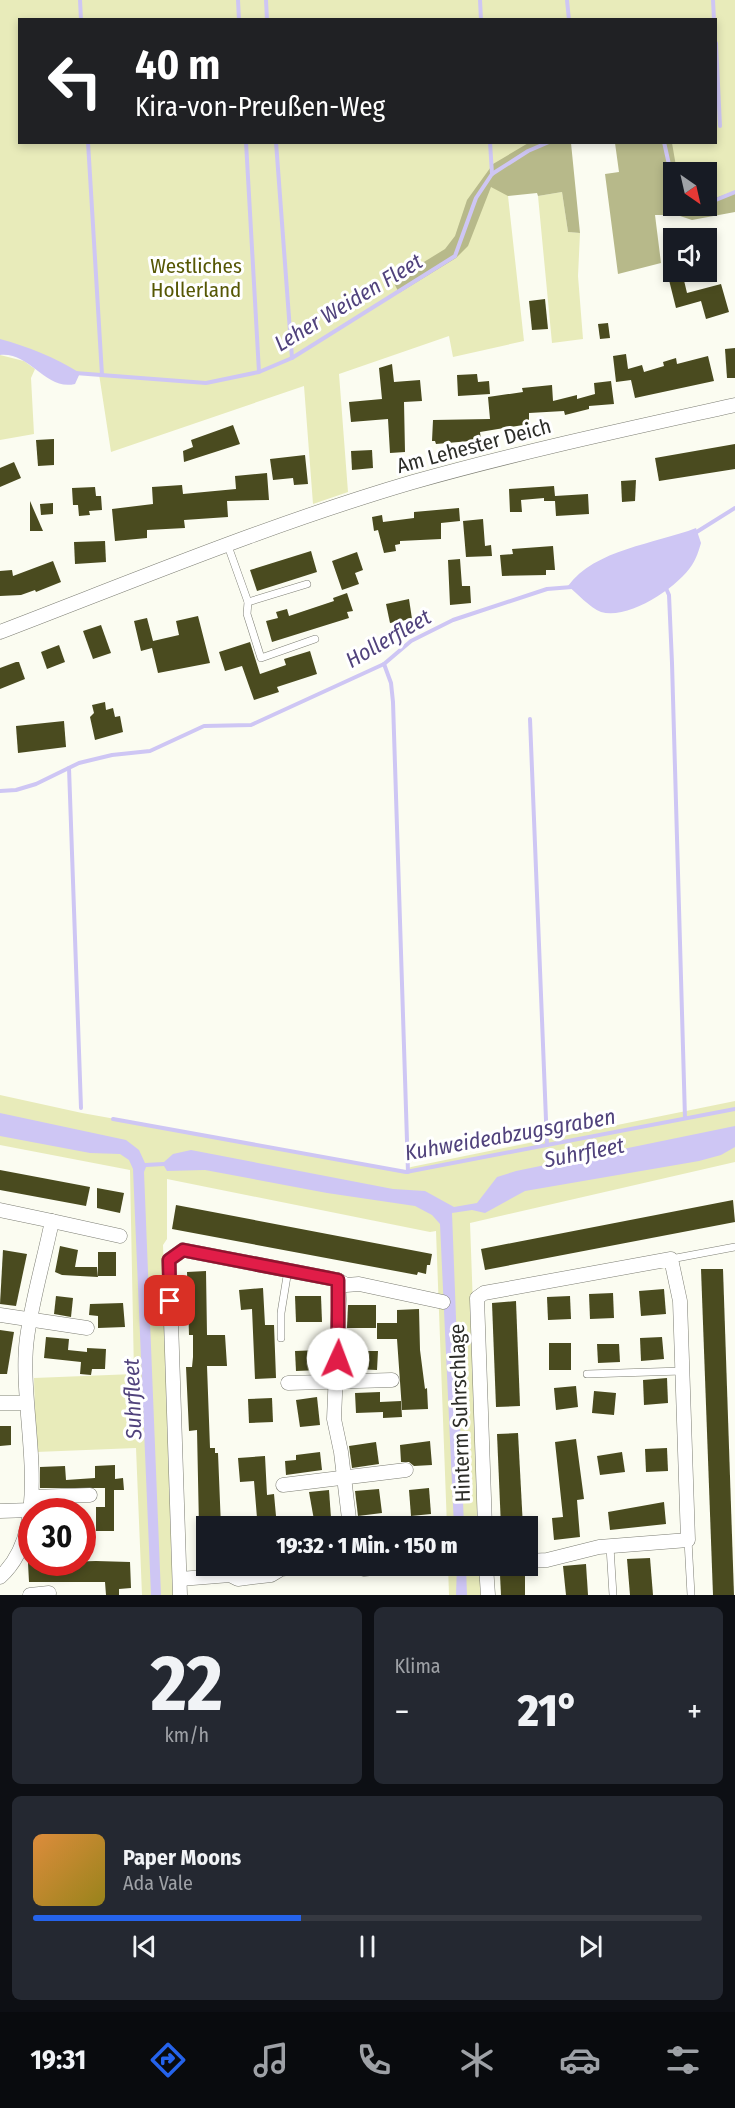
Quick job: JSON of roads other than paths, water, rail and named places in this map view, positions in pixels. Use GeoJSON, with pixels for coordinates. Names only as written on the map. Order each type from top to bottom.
{"type":"FeatureCollection","features":[{"type":"Feature","properties":{"kind":"street","name":"Am Lehester Deich"},"geometry":{"type":"LineString","coordinates":[[0,632],[228,546],[413,483],[557,445],[735,405]]}},
{"type":"Feature","properties":{"kind":"street"},"geometry":{"type":"LineString","coordinates":[[0,1210],[120,1236]]}},
{"type":"Feature","properties":{"kind":"street"},"geometry":{"type":"LineString","coordinates":[[32,1498],[25,1403],[27,1337],[52,1221]]}},
{"type":"Feature","properties":{"kind":"street"},"geometry":{"type":"LineString","coordinates":[[180,1595],[169,1260],[183,1250],[338,1280],[346,1285],[358,1284],[443,1302]]}},
{"type":"Feature","properties":{"kind":"street"},"geometry":{"type":"LineString","coordinates":[[538,1559],[610,1547],[688,1540],[680,1301],[671,1259]]}},
{"type":"Feature","properties":{"kind":"street","name":"Hinterm Suhrschlage"},"geometry":{"type":"LineString","coordinates":[[485,1516],[477,1298],[484,1293],[671,1259]]}},
{"type":"Feature","properties":{"kind":"street"},"geometry":{"type":"LineString","coordinates":[[338,1280],[337,1380],[333,1386],[334,1419],[345,1477],[349,1516]]}},
{"type":"Feature","properties":{"kind":"street"},"geometry":{"type":"LineString","coordinates":[[0,1315],[87,1328]]}},
{"type":"Feature","properties":{"kind":"street"},"geometry":{"type":"LineString","coordinates":[[288,1383],[392,1380]]}},
{"type":"Feature","properties":{"kind":"street"},"geometry":{"type":"LineString","coordinates":[[0,1403],[25,1403]]}},
{"type":"Feature","properties":{"kind":"street"},"geometry":{"type":"LineString","coordinates":[[283,1485],[406,1470]]}},
{"type":"Feature","properties":{"kind":"street"},"geometry":{"type":"LineString","coordinates":[[71,1498],[90,1495]]}},
{"type":"Feature","properties":{"kind":"street"},"geometry":{"type":"LineString","coordinates":[[0,1511],[18,1507]]}},
{"type":"Feature","properties":{"kind":"street"},"geometry":{"type":"LineString","coordinates":[[0,1577],[11,1567],[18,1556]]}},
{"type":"Feature","properties":{"kind":"street"},"geometry":{"type":"LineString","coordinates":[[180,1579],[218,1576]]}},
{"type":"Feature","properties":{"kind":"street"},"geometry":{"type":"LineString","coordinates":[[232,1576],[238,1579],[263,1576]]}},
{"type":"Feature","properties":{"kind":"street"},"geometry":{"type":"LineString","coordinates":[[487,1576],[488,1595]]}},
{"type":"Feature","properties":{"kind":"street"},"geometry":{"type":"LineString","coordinates":[[30,1595],[49,1594]]}},
{"type":"Feature","properties":{"kind":"lane"},"geometry":{"type":"LineString","coordinates":[[228,546],[248,602],[247,614],[261,658],[315,639]]}},
{"type":"Feature","properties":{"kind":"lane"},"geometry":{"type":"LineString","coordinates":[[248,602],[307,584]]}},
{"type":"Feature","properties":{"kind":"lane"},"geometry":{"type":"LineString","coordinates":[[671,1259],[735,1247]]}},
{"type":"Feature","properties":{"kind":"lane"},"geometry":{"type":"LineString","coordinates":[[281,1338],[281,1313],[288,1270]]}},
{"type":"Feature","properties":{"kind":"lane"},"geometry":{"type":"LineString","coordinates":[[587,1374],[682,1371]]}},
{"type":"Feature","properties":{"kind":"lane"},"geometry":{"type":"LineString","coordinates":[[688,1540],[691,1595]]}},
{"type":"Feature","properties":{"kind":"lane"},"geometry":{"type":"LineString","coordinates":[[610,1547],[613,1595]]}},
{"type":"Feature","properties":{"kind":"waterway"},"geometry":{"type":"LineString","coordinates":[[80,0],[81,18]]}},
{"type":"Feature","properties":{"kind":"waterway"},"geometry":{"type":"LineString","coordinates":[[238,0],[239,18]]}},
{"type":"Feature","properties":{"kind":"waterway"},"geometry":{"type":"LineString","coordinates":[[266,0],[267,18]]}},
{"type":"Feature","properties":{"kind":"waterway"},"geometry":{"type":"LineString","coordinates":[[480,0],[481,18]]}},
{"type":"Feature","properties":{"kind":"waterway"},"geometry":{"type":"LineString","coordinates":[[567,0],[569,18]]}},
{"type":"Feature","properties":{"kind":"waterway"},"geometry":{"type":"LineString","coordinates":[[713,0],[714,18]]}},
{"type":"Feature","properties":{"kind":"waterway"},"geometry":{"type":"LineString","coordinates":[[717,64],[720,126]]}},
{"type":"Feature","properties":{"kind":"waterway"},"geometry":{"type":"LineString","coordinates":[[88,144],[102,375]]}},
{"type":"Feature","properties":{"kind":"waterway"},"geometry":{"type":"LineString","coordinates":[[246,144],[259,372]]}},
{"type":"Feature","properties":{"kind":"waterway"},"geometry":{"type":"LineString","coordinates":[[276,144],[292,358]]}},
{"type":"Feature","properties":{"kind":"waterway"},"geometry":{"type":"LineString","coordinates":[[490,144],[492,174]]}},
{"type":"Feature","properties":{"kind":"waterway","name":"Leher Weiden Fleet"},"geometry":{"type":"LineString","coordinates":[[75,373],[206,383],[259,372],[292,358],[455,256],[476,198],[492,174],[528,151],[544,144]]}},
{"type":"Feature","properties":{"kind":"waterway","name":"Leher Weiden Fleet"},"geometry":{"type":"LineString","coordinates":[[664,144],[668,162]]}},
{"type":"Feature","properties":{"kind":"waterway","name":"Leher Weiden Fleet"},"geometry":{"type":"LineString","coordinates":[[717,199],[735,192]]}},
{"type":"Feature","properties":{"kind":"waterway","name":"Hollerfleet"},"geometry":{"type":"LineString","coordinates":[[695,533],[735,508]]}},
{"type":"Feature","properties":{"kind":"waterway"},"geometry":{"type":"LineString","coordinates":[[665,586],[669,595],[672,663],[685,1118]]}},
{"type":"Feature","properties":{"kind":"waterway","name":"Hollerfleet"},"geometry":{"type":"LineString","coordinates":[[0,791],[16,790],[36,784],[79,763],[112,755],[150,751],[204,726],[251,725],[384,664],[411,641],[453,620],[547,589],[572,587]]}},
{"type":"Feature","properties":{"kind":"waterway"},"geometry":{"type":"LineString","coordinates":[[384,664],[391,683],[393,702],[408,1172]]}},
{"type":"Feature","properties":{"kind":"waterway","name":"Suhrfleet"},"geometry":{"type":"LineString","coordinates":[[530,719],[547,1145]]}},
{"type":"Feature","properties":{"kind":"waterway"},"geometry":{"type":"LineString","coordinates":[[69,768],[81,1108]]}},
{"type":"Feature","properties":{"kind":"waterway","name":"Kuhweideabzugsgraben"},"geometry":{"type":"LineString","coordinates":[[113,1119],[406,1172],[735,1109]]}},
{"type":"Feature","properties":{"kind":"park label","name":"Westliches Hollerland"},"geometry":{"type":"Point","coordinates":[196,278]}}]}
